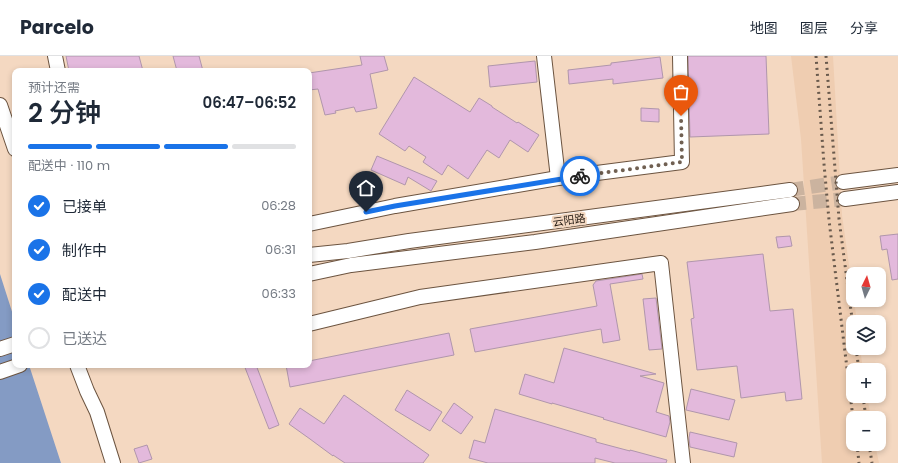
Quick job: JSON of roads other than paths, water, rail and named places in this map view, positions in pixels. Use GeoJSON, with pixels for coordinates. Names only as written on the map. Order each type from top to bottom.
{"type":"FeatureCollection","features":[{"type":"Feature","properties":{"kind":"street"},"geometry":{"type":"LineString","coordinates":[[55,56],[57,68]]}},
{"type":"Feature","properties":{"kind":"street"},"geometry":{"type":"LineString","coordinates":[[544,56],[558,178]]}},
{"type":"Feature","properties":{"kind":"street"},"geometry":{"type":"LineString","coordinates":[[312,223],[395,206],[558,178],[682,162],[680,56]]}},
{"type":"Feature","properties":{"kind":"street"},"geometry":{"type":"LineString","coordinates":[[0,105],[12,137]]}},
{"type":"Feature","properties":{"kind":"street"},"geometry":{"type":"LineString","coordinates":[[843,182],[898,175]]}},
{"type":"Feature","properties":{"kind":"street","name":"云阳路"},"geometry":{"type":"LineString","coordinates":[[312,256],[416,240],[790,190]]}},
{"type":"Feature","properties":{"kind":"street"},"geometry":{"type":"LineString","coordinates":[[845,199],[898,192]]}},
{"type":"Feature","properties":{"kind":"street","name":"云阳路"},"geometry":{"type":"LineString","coordinates":[[312,273],[351,264],[535,242],[792,204]]}},
{"type":"Feature","properties":{"kind":"street"},"geometry":{"type":"LineString","coordinates":[[312,323],[420,297],[662,263],[683,463]]}},
{"type":"Feature","properties":{"kind":"street"},"geometry":{"type":"LineString","coordinates":[[0,349],[12,345]]}},
{"type":"Feature","properties":{"kind":"street"},"geometry":{"type":"LineString","coordinates":[[0,372],[12,368]]}},
{"type":"Feature","properties":{"kind":"street"},"geometry":{"type":"LineString","coordinates":[[78,368],[97,412],[113,463]]}},
{"type":"Feature","properties":{"kind":"water"},"geometry":{"type":"Polygon","coordinates":[[[0,274],[12,312],[12,368],[30,368],[61,463],[0,463],[0,274]]]}},
{"type":"Feature","properties":{"kind":"tunnel"},"geometry":{"type":"LineString","coordinates":[[790,190],[843,182]]}},
{"type":"Feature","properties":{"kind":"tunnel"},"geometry":{"type":"LineString","coordinates":[[792,204],[845,199]]}},
{"type":"Feature","properties":{"kind":"railway"},"geometry":{"type":"LineString","coordinates":[[816,56],[829,220],[852,411]]}},
{"type":"Feature","properties":{"kind":"railway"},"geometry":{"type":"LineString","coordinates":[[826,56],[839,219],[852,315]]}},
{"type":"Feature","properties":{"kind":"railway"},"geometry":{"type":"LineString","coordinates":[[857,355],[858,363]]}},
{"type":"Feature","properties":{"kind":"railway"},"geometry":{"type":"LineString","coordinates":[[864,403],[865,411]]}},
{"type":"Feature","properties":{"kind":"railway"},"geometry":{"type":"LineString","coordinates":[[858,451],[859,463]]}},
{"type":"Feature","properties":{"kind":"railway"},"geometry":{"type":"LineString","coordinates":[[870,451],[872,463]]}}]}
